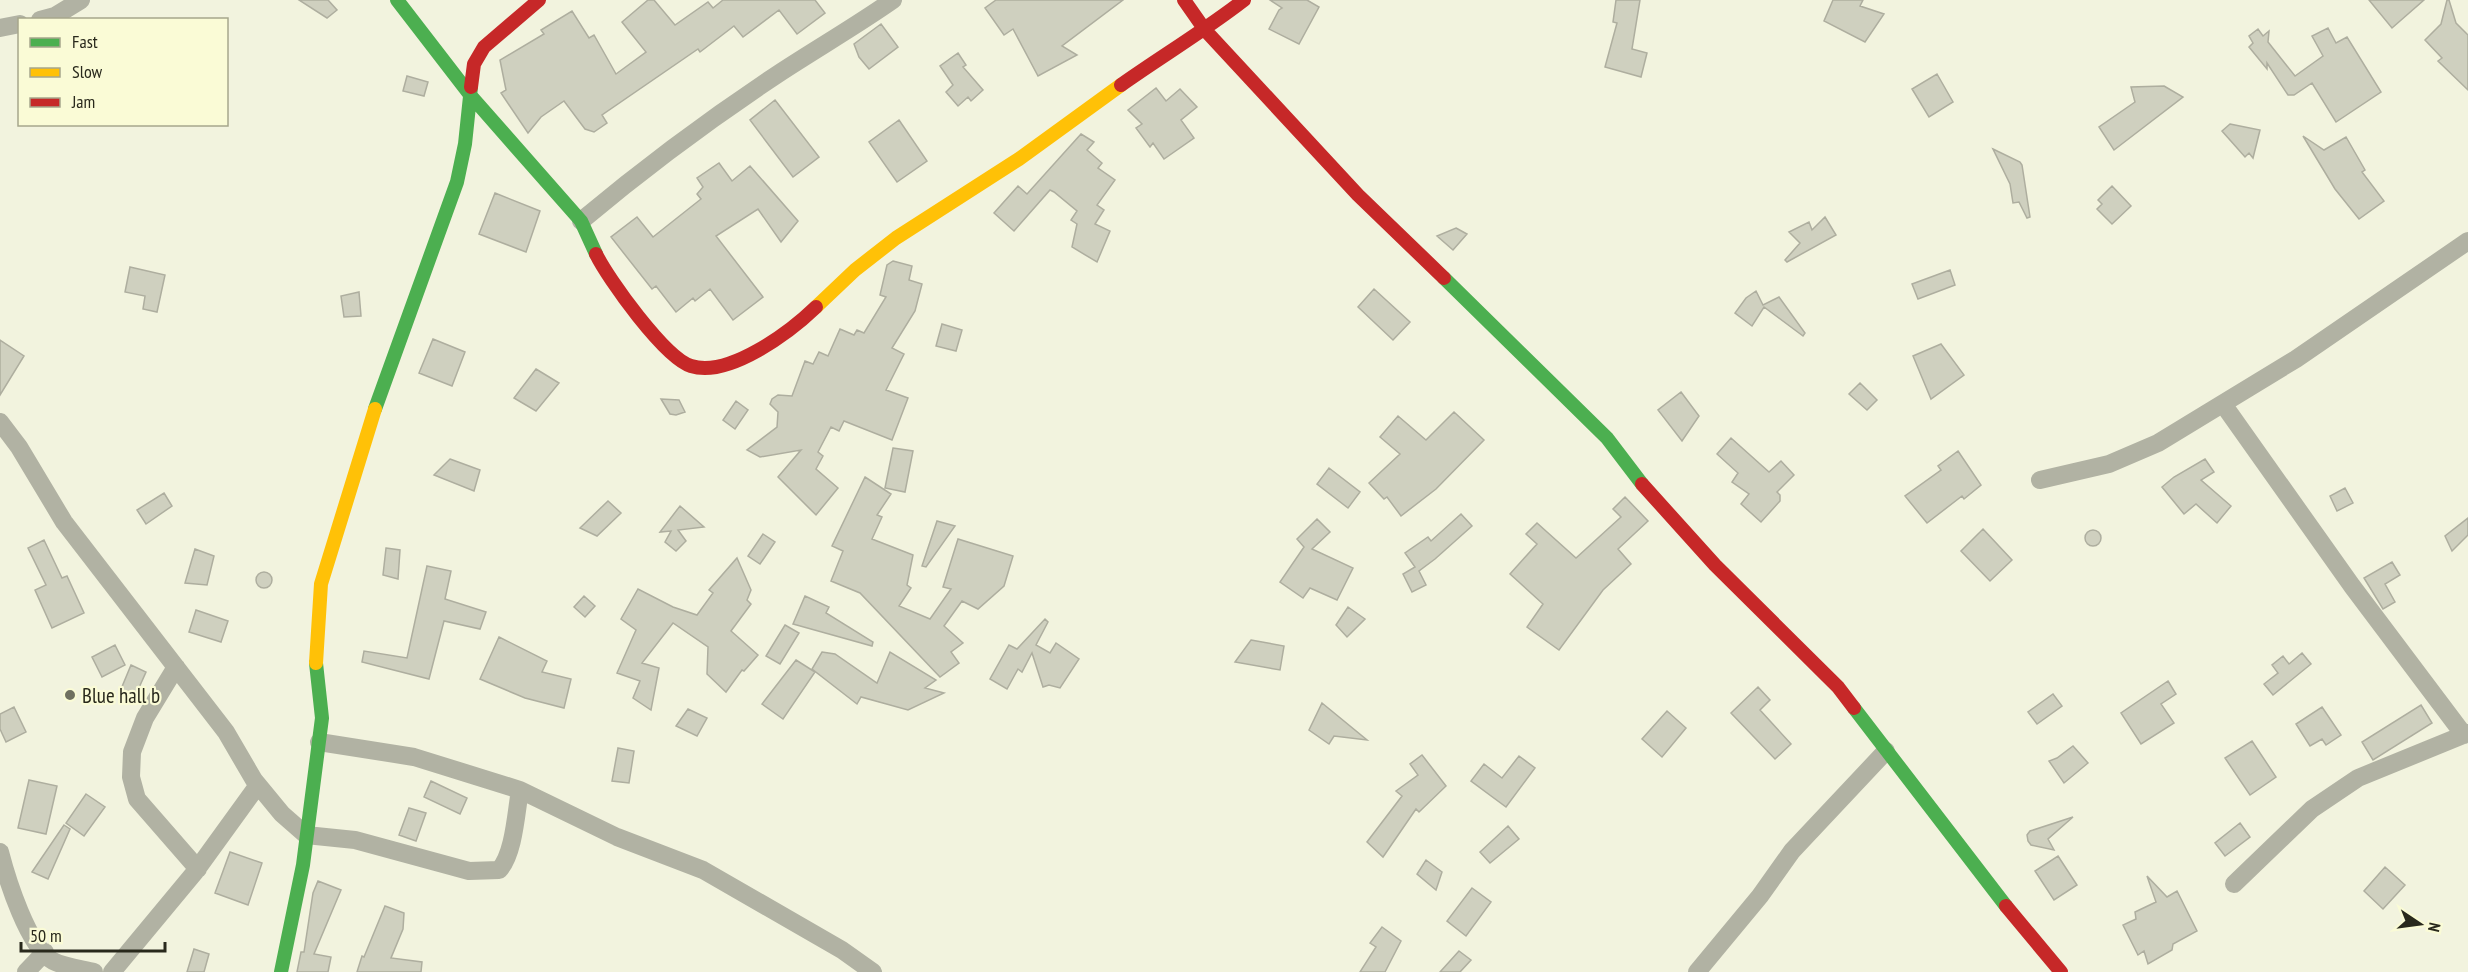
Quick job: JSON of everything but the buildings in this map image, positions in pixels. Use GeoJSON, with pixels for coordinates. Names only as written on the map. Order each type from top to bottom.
{"type":"FeatureCollection","features":[{"type":"Feature","properties":{"kind":"street"},"geometry":{"type":"LineString","coordinates":[[48,18],[81,0]]}},
{"type":"Feature","properties":{"kind":"street"},"geometry":{"type":"LineString","coordinates":[[397,0],[471,96],[581,221],[598,258],[635,314],[677,358],[690,366],[708,368],[737,361],[796,326],[855,270],[896,238],[1019,159],[1167,52],[1205,30],[1244,0]]}},
{"type":"Feature","properties":{"kind":"street"},"geometry":{"type":"LineString","coordinates":[[281,972],[291,933],[322,718],[316,671],[321,584],[369,426],[457,182],[474,64],[484,47],[539,0]]}},
{"type":"Feature","properties":{"kind":"street"},"geometry":{"type":"LineString","coordinates":[[581,221],[631,179],[778,74],[893,0]]}},
{"type":"Feature","properties":{"kind":"street"},"geometry":{"type":"LineString","coordinates":[[1184,0],[1205,30],[1358,195],[1607,438],[1650,494],[1714,565],[1838,687],[2006,906],[2061,972]]}},
{"type":"Feature","properties":{"kind":"street"},"geometry":{"type":"LineString","coordinates":[[0,28],[18,24]]}},
{"type":"Feature","properties":{"kind":"street"},"geometry":{"type":"LineString","coordinates":[[2040,480],[2109,464],[2158,443],[2296,359],[2468,241]]}},
{"type":"Feature","properties":{"kind":"street"},"geometry":{"type":"LineString","coordinates":[[2223,404],[2352,586],[2466,734],[2358,778],[2312,809],[2234,884]]}},
{"type":"Feature","properties":{"kind":"street"},"geometry":{"type":"LineString","coordinates":[[0,422],[19,447],[64,522],[226,732],[258,785],[282,814],[306,835],[355,840],[469,871],[499,870],[506,863],[509,852],[520,790]]}},
{"type":"Feature","properties":{"kind":"street"},"geometry":{"type":"LineString","coordinates":[[176,667],[145,718],[132,752],[131,777],[137,799],[198,869]]}},
{"type":"Feature","properties":{"kind":"street"},"geometry":{"type":"LineString","coordinates":[[319,742],[414,757],[520,790],[617,837],[704,870],[842,950],[873,972]]}},
{"type":"Feature","properties":{"kind":"street"},"geometry":{"type":"LineString","coordinates":[[1697,972],[1760,896],[1792,851],[1886,751]]}},
{"type":"Feature","properties":{"kind":"street"},"geometry":{"type":"LineString","coordinates":[[112,972],[198,869],[258,785]]}},
{"type":"Feature","properties":{"kind":"street"},"geometry":{"type":"LineString","coordinates":[[0,852],[16,904],[35,941],[52,961],[94,972]]}},
{"type":"Feature","properties":{"kind":"street"},"geometry":{"type":"LineString","coordinates":[[26,972],[45,952]]}},
{"type":"Feature","properties":{"kind":"traffic: fast"},"geometry":{"type":"LineString","coordinates":[[397,0],[471,96],[581,221],[596,254]]}},
{"type":"Feature","properties":{"kind":"traffic: fast"},"geometry":{"type":"LineString","coordinates":[[375,409],[457,182],[465,144],[471,87]]}},
{"type":"Feature","properties":{"kind":"traffic: fast"},"geometry":{"type":"LineString","coordinates":[[1444,278],[1607,438],[1642,484]]}},
{"type":"Feature","properties":{"kind":"traffic: fast"},"geometry":{"type":"LineString","coordinates":[[281,972],[303,865],[322,718],[316,663]]}},
{"type":"Feature","properties":{"kind":"traffic: fast"},"geometry":{"type":"LineString","coordinates":[[1854,708],[2006,906]]}},
{"type":"Feature","properties":{"kind":"traffic: slow"},"geometry":{"type":"LineString","coordinates":[[816,307],[855,270],[896,238],[1019,159],[1121,85]]}},
{"type":"Feature","properties":{"kind":"traffic: slow"},"geometry":{"type":"LineString","coordinates":[[316,663],[321,584],[375,409]]}},
{"type":"Feature","properties":{"kind":"traffic: jam"},"geometry":{"type":"LineString","coordinates":[[471,87],[474,64],[484,47],[539,0]]}},
{"type":"Feature","properties":{"kind":"traffic: jam"},"geometry":{"type":"LineString","coordinates":[[1184,0],[1205,30],[1358,195],[1444,278]]}},
{"type":"Feature","properties":{"kind":"traffic: jam"},"geometry":{"type":"LineString","coordinates":[[1121,85],[1244,0]]}},
{"type":"Feature","properties":{"kind":"traffic: jam"},"geometry":{"type":"LineString","coordinates":[[596,254],[624,298],[653,334],[680,360],[691,366],[706,368],[740,359],[775,340],[816,307]]}},
{"type":"Feature","properties":{"kind":"traffic: jam"},"geometry":{"type":"LineString","coordinates":[[1642,484],[1715,565],[1838,687],[1854,708]]}},
{"type":"Feature","properties":{"kind":"traffic: jam"},"geometry":{"type":"LineString","coordinates":[[2006,906],[2061,972]]}},
{"type":"Feature","properties":{"kind":"place","name":"Blue hall b"},"geometry":{"type":"Point","coordinates":[70,695]}}]}
